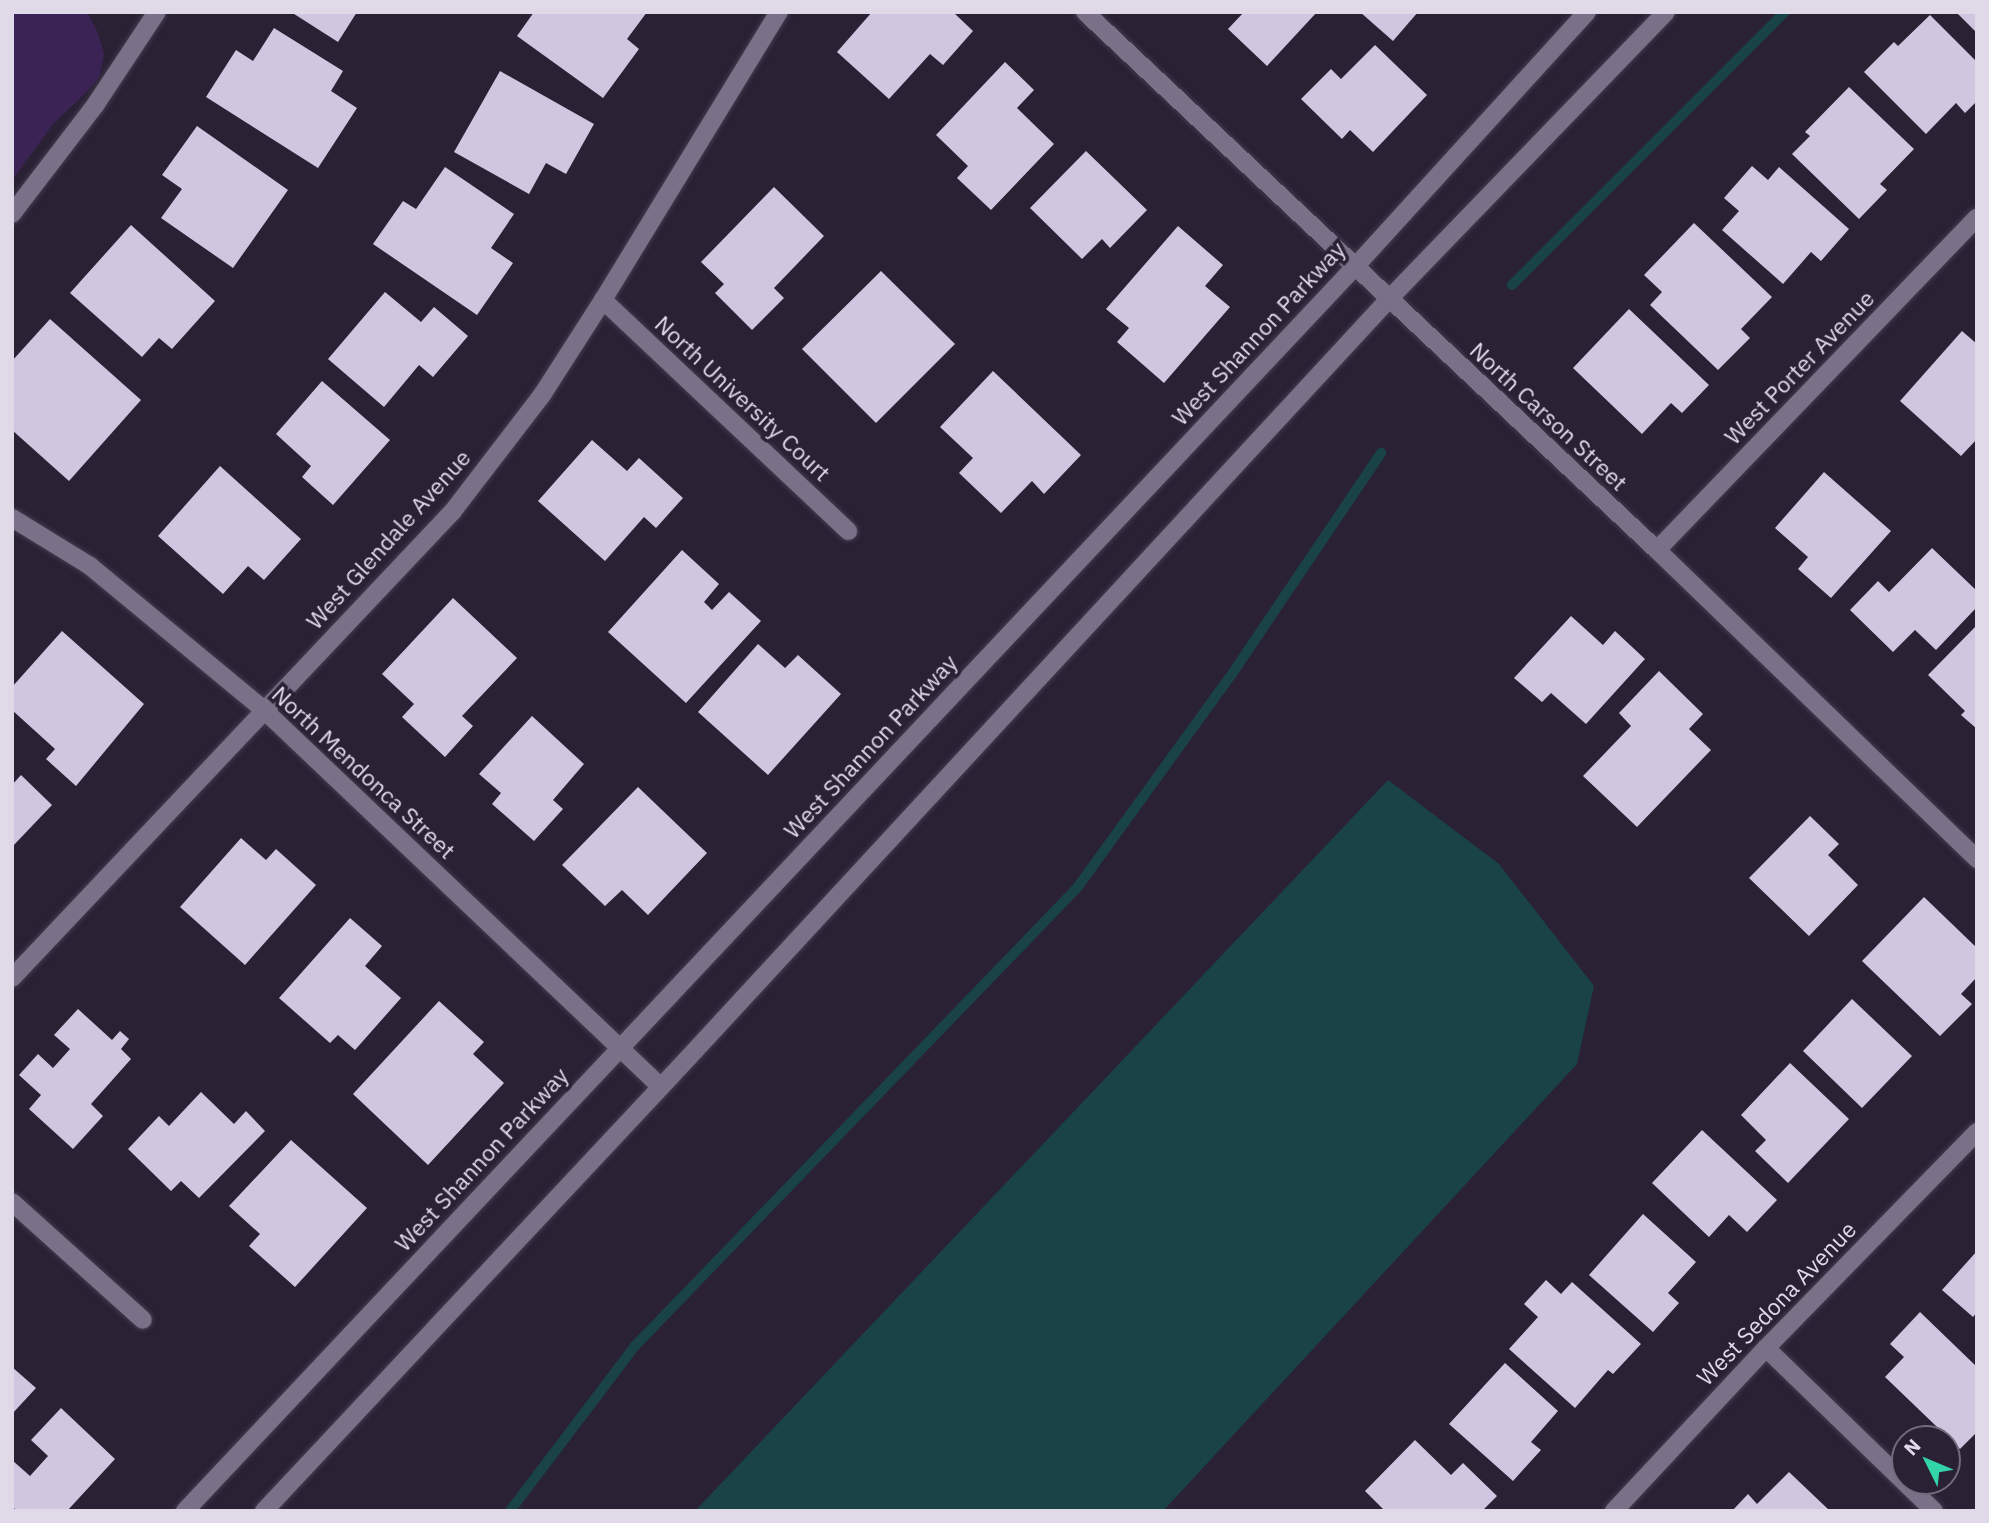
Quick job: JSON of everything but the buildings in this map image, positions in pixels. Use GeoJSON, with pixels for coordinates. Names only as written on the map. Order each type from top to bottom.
{"type":"FeatureCollection","features":[{"type":"Feature","properties":{"kind":"street","name":"West Glendale Avenue"},"geometry":{"type":"LineString","coordinates":[[12,978],[453,511],[542,394],[603,300],[779,12]]}},
{"type":"Feature","properties":{"kind":"street","name":"North Carson Street"},"geometry":{"type":"LineString","coordinates":[[1085,12],[1388,300],[1657,550],[1977,859]]}},
{"type":"Feature","properties":{"kind":"street","name":"West Shannon Parkway"},"geometry":{"type":"LineString","coordinates":[[185,1511],[1354,268],[1587,12]]}},
{"type":"Feature","properties":{"kind":"street"},"geometry":{"type":"LineString","coordinates":[[264,1511],[661,1087],[1388,300],[1666,12]]}},
{"type":"Feature","properties":{"kind":"street"},"geometry":{"type":"LineString","coordinates":[[12,214],[96,104],[151,14]]}},
{"type":"Feature","properties":{"kind":"street","name":"West Porter Avenue"},"geometry":{"type":"LineString","coordinates":[[1657,550],[1977,218]]}},
{"type":"Feature","properties":{"kind":"street","name":"North University Court"},"geometry":{"type":"LineString","coordinates":[[603,300],[848,531]]}},
{"type":"Feature","properties":{"kind":"street","name":"North Mendonca Street"},"geometry":{"type":"LineString","coordinates":[[12,518],[90,566],[264,710],[661,1087]]}},
{"type":"Feature","properties":{"kind":"street","name":"West Sedona Avenue"},"geometry":{"type":"LineString","coordinates":[[1614,1511],[1766,1348],[1977,1132]]}},
{"type":"Feature","properties":{"kind":"street"},"geometry":{"type":"LineString","coordinates":[[12,1202],[143,1320]]}},
{"type":"Feature","properties":{"kind":"street"},"geometry":{"type":"LineString","coordinates":[[1766,1348],[1934,1511]]}},
{"type":"Feature","properties":{"kind":"shaded area"},"geometry":{"type":"Polygon","coordinates":[[[12,12],[87,12],[98,33],[104,54],[100,75],[90,89],[54,123],[12,180],[12,12]]]}},
{"type":"Feature","properties":{"kind":"shaded area"},"geometry":{"type":"Polygon","coordinates":[[[1388,780],[1499,864],[1594,986],[1577,1064],[1163,1511],[695,1511],[1388,780]]]}},
{"type":"Feature","properties":{"kind":"waterway"},"geometry":{"type":"LineString","coordinates":[[1512,285],[1785,12]]}},
{"type":"Feature","properties":{"kind":"waterway"},"geometry":{"type":"LineString","coordinates":[[510,1511],[635,1346],[1077,888],[1232,674],[1381,453]]}}]}
